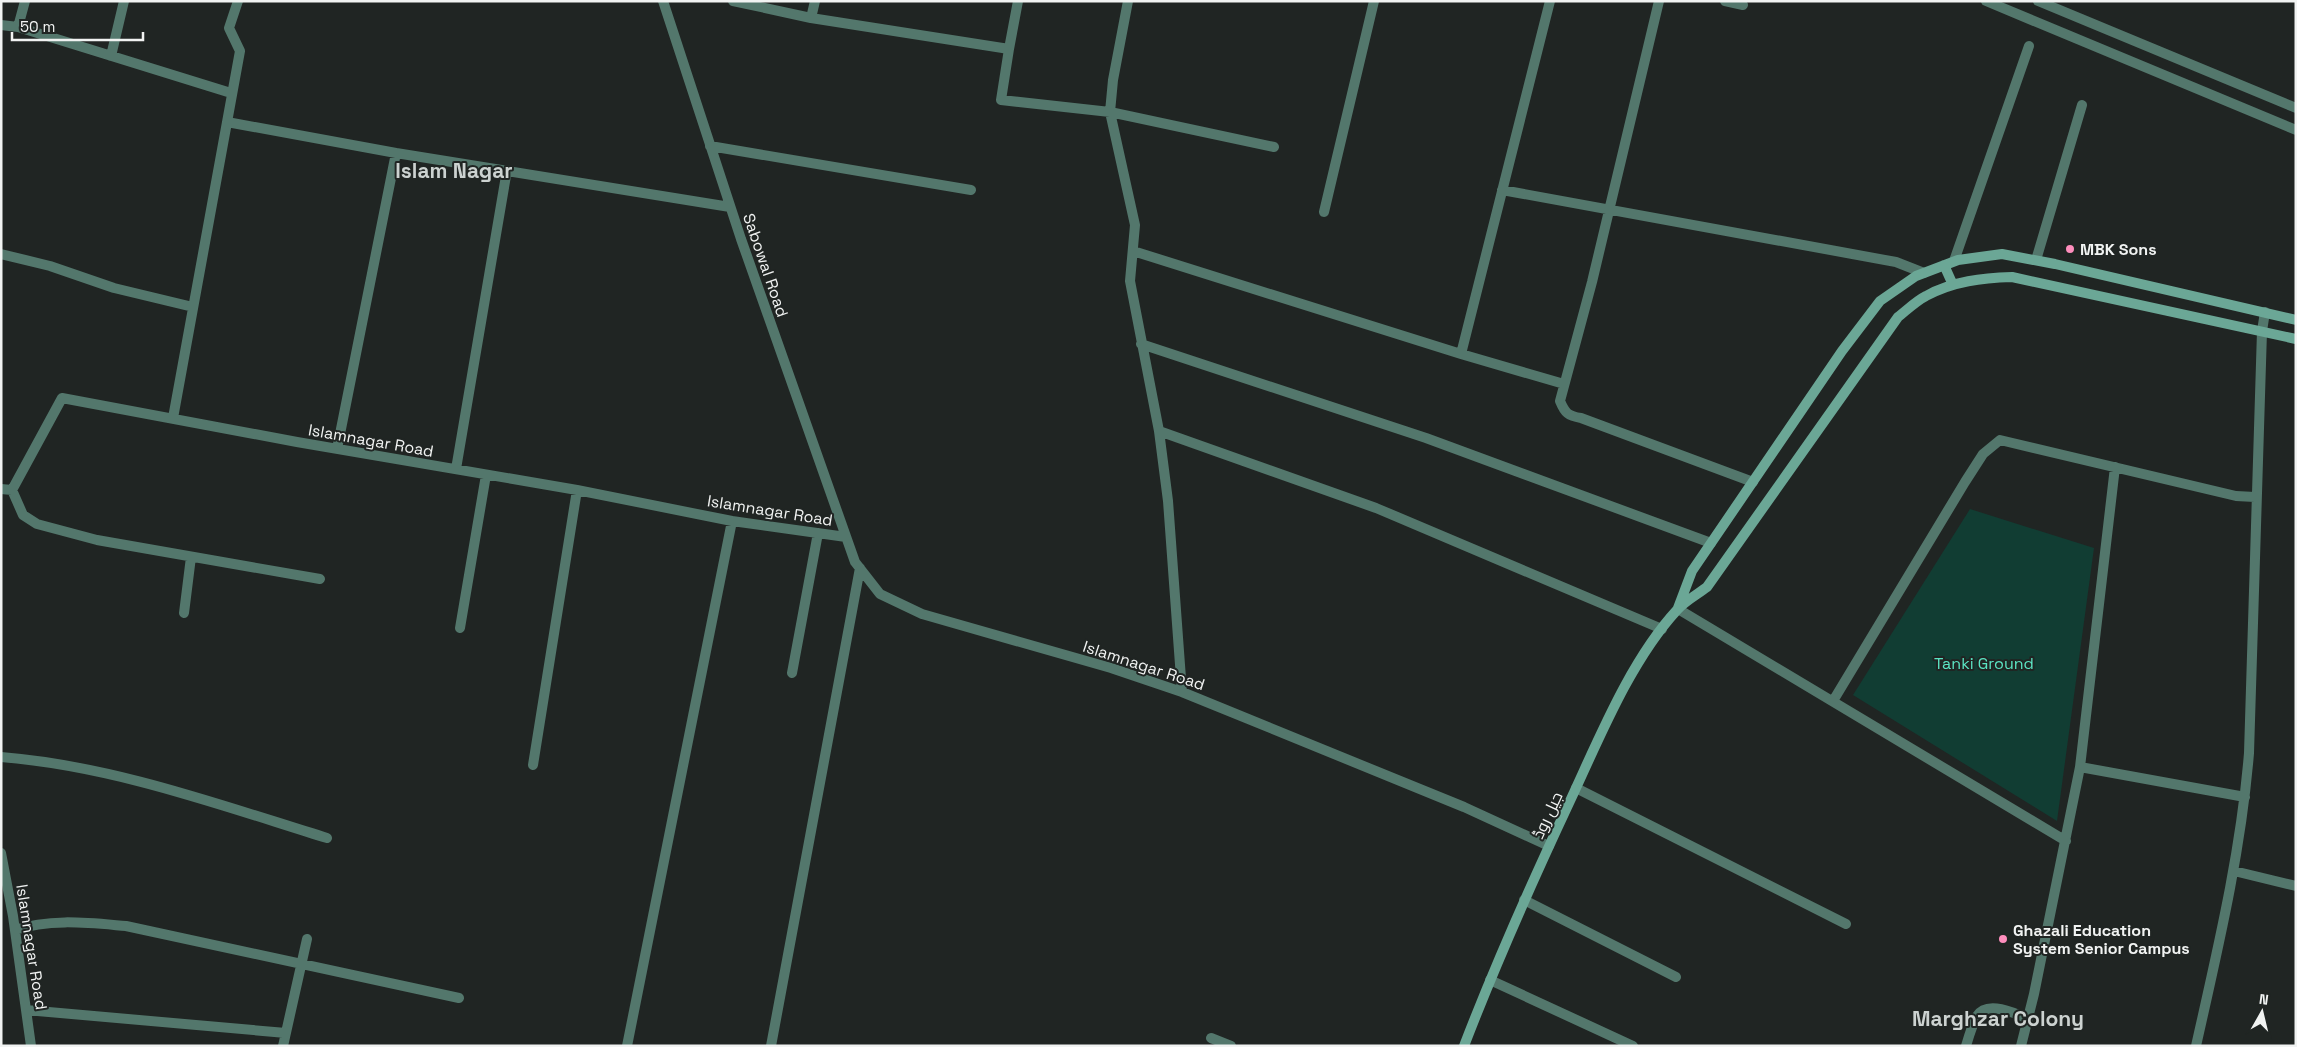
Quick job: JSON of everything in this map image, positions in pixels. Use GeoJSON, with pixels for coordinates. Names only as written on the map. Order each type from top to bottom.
{"type":"FeatureCollection","features":[{"type":"Feature","properties":{"kind":"main road"},"geometry":{"type":"LineString","coordinates":[[1678,609],[1692,571],[1842,351],[1880,301],[1916,276],[1949,263],[2002,254],[2036,260],[2296,320]]}},
{"type":"Feature","properties":{"kind":"main road"},"geometry":{"type":"LineString","coordinates":[[1949,263],[1953,285]]}},
{"type":"Feature","properties":{"kind":"main road"},"geometry":{"type":"LineString","coordinates":[[1678,609],[1707,586],[1898,317],[1926,296],[1953,285],[1980,278],[2012,277],[2262,330],[2296,339]]}},
{"type":"Feature","properties":{"kind":"main road","name":"جیل روڈ"},"geometry":{"type":"LineString","coordinates":[[1464,1046],[1524,900],[1610,716],[1652,640],[1678,609]]}},
{"type":"Feature","properties":{"kind":"street"},"geometry":{"type":"LineString","coordinates":[[18,27],[25,1]]}},
{"type":"Feature","properties":{"kind":"street"},"geometry":{"type":"LineString","coordinates":[[111,56],[124,1]]}},
{"type":"Feature","properties":{"kind":"street"},"geometry":{"type":"LineString","coordinates":[[173,418],[240,51],[229,28],[238,1]]}},
{"type":"Feature","properties":{"kind":"street","name":"Sabowal Road"},"geometry":{"type":"LineString","coordinates":[[663,1],[730,207],[846,538]]}},
{"type":"Feature","properties":{"kind":"street"},"geometry":{"type":"LineString","coordinates":[[732,1],[811,18],[1009,49]]}},
{"type":"Feature","properties":{"kind":"street"},"geometry":{"type":"LineString","coordinates":[[811,18],[815,1]]}},
{"type":"Feature","properties":{"kind":"street"},"geometry":{"type":"LineString","coordinates":[[1018,1],[1001,100],[1110,112],[1274,147]]}},
{"type":"Feature","properties":{"kind":"street"},"geometry":{"type":"LineString","coordinates":[[1128,1],[1113,80],[1110,112],[1135,226],[1130,282],[1159,431],[1168,501],[1182,692]]}},
{"type":"Feature","properties":{"kind":"street"},"geometry":{"type":"LineString","coordinates":[[1324,212],[1374,1]]}},
{"type":"Feature","properties":{"kind":"street"},"geometry":{"type":"LineString","coordinates":[[1461,354],[1550,1]]}},
{"type":"Feature","properties":{"kind":"street"},"geometry":{"type":"LineString","coordinates":[[1658,1],[1592,282],[1560,401],[1564,412],[1570,416],[1581,418],[1753,482]]}},
{"type":"Feature","properties":{"kind":"street"},"geometry":{"type":"LineString","coordinates":[[1725,1],[1743,5]]}},
{"type":"Feature","properties":{"kind":"street"},"geometry":{"type":"LineString","coordinates":[[1986,1],[2296,130]]}},
{"type":"Feature","properties":{"kind":"street"},"geometry":{"type":"LineString","coordinates":[[2038,1],[2296,108]]}},
{"type":"Feature","properties":{"kind":"street"},"geometry":{"type":"LineString","coordinates":[[1,25],[18,27],[231,93]]}},
{"type":"Feature","properties":{"kind":"street"},"geometry":{"type":"LineString","coordinates":[[1949,263],[2029,46]]}},
{"type":"Feature","properties":{"kind":"street"},"geometry":{"type":"LineString","coordinates":[[2036,260],[2082,104]]}},
{"type":"Feature","properties":{"kind":"street"},"geometry":{"type":"LineString","coordinates":[[227,122],[730,207]]}},
{"type":"Feature","properties":{"kind":"street"},"geometry":{"type":"LineString","coordinates":[[710,146],[971,190]]}},
{"type":"Feature","properties":{"kind":"street"},"geometry":{"type":"LineString","coordinates":[[336,449],[396,152]]}},
{"type":"Feature","properties":{"kind":"street"},"geometry":{"type":"LineString","coordinates":[[456,470],[507,170]]}},
{"type":"Feature","properties":{"kind":"street"},"geometry":{"type":"LineString","coordinates":[[1502,190],[1896,262],[1924,273]]}},
{"type":"Feature","properties":{"kind":"street"},"geometry":{"type":"LineString","coordinates":[[1133,251],[1461,354],[1564,384]]}},
{"type":"Feature","properties":{"kind":"street"},"geometry":{"type":"LineString","coordinates":[[1,254],[50,266],[114,288],[193,307]]}},
{"type":"Feature","properties":{"kind":"street"},"geometry":{"type":"LineString","coordinates":[[2196,1046],[2234,871],[2245,797],[2249,752],[2262,330],[2265,312]]}},
{"type":"Feature","properties":{"kind":"street"},"geometry":{"type":"LineString","coordinates":[[1142,344],[1426,438],[1711,543]]}},
{"type":"Feature","properties":{"kind":"street","name":"Islamnagar Road"},"geometry":{"type":"LineString","coordinates":[[7,490],[62,398],[336,449],[577,490],[732,521],[846,538],[855,562],[880,594],[922,614],[1111,668],[1182,692],[1464,806],[1549,846]]}},
{"type":"Feature","properties":{"kind":"street"},"geometry":{"type":"LineString","coordinates":[[1159,431],[1376,508],[1662,629]]}},
{"type":"Feature","properties":{"kind":"street"},"geometry":{"type":"LineString","coordinates":[[1833,701],[1983,454],[2000,440],[2236,496],[2256,498]]}},
{"type":"Feature","properties":{"kind":"street"},"geometry":{"type":"LineString","coordinates":[[2021,1046],[2066,841],[2080,767],[2115,467]]}},
{"type":"Feature","properties":{"kind":"street"},"geometry":{"type":"LineString","coordinates":[[460,628],[486,475]]}},
{"type":"Feature","properties":{"kind":"street"},"geometry":{"type":"LineString","coordinates":[[7,490],[24,514],[37,524],[97,540],[191,558],[320,579]]}},
{"type":"Feature","properties":{"kind":"street"},"geometry":{"type":"LineString","coordinates":[[533,765],[577,490]]}},
{"type":"Feature","properties":{"kind":"street"},"geometry":{"type":"LineString","coordinates":[[627,1046],[732,521]]}},
{"type":"Feature","properties":{"kind":"street"},"geometry":{"type":"LineString","coordinates":[[792,673],[818,533]]}},
{"type":"Feature","properties":{"kind":"street"},"geometry":{"type":"LineString","coordinates":[[184,613],[191,558]]}},
{"type":"Feature","properties":{"kind":"street"},"geometry":{"type":"LineString","coordinates":[[771,1046],[860,568]]}},
{"type":"Feature","properties":{"kind":"street"},"geometry":{"type":"LineString","coordinates":[[1678,609],[2066,841]]}},
{"type":"Feature","properties":{"kind":"street"},"geometry":{"type":"LineString","coordinates":[[1,757],[42,760],[121,776],[326,838]]}},
{"type":"Feature","properties":{"kind":"street"},"geometry":{"type":"LineString","coordinates":[[2080,767],[2245,797]]}},
{"type":"Feature","properties":{"kind":"street"},"geometry":{"type":"LineString","coordinates":[[1576,788],[1846,924]]}},
{"type":"Feature","properties":{"kind":"street","name":"Islamnagar Road"},"geometry":{"type":"LineString","coordinates":[[1,853],[16,930],[31,1046]]}},
{"type":"Feature","properties":{"kind":"street"},"geometry":{"type":"LineString","coordinates":[[2234,871],[2296,886]]}},
{"type":"Feature","properties":{"kind":"street"},"geometry":{"type":"LineString","coordinates":[[1524,900],[1676,977]]}},
{"type":"Feature","properties":{"kind":"street"},"geometry":{"type":"LineString","coordinates":[[16,930],[31,925],[81,923],[126,926],[459,998]]}},
{"type":"Feature","properties":{"kind":"street"},"geometry":{"type":"LineString","coordinates":[[283,1046],[306,938]]}},
{"type":"Feature","properties":{"kind":"street"},"geometry":{"type":"LineString","coordinates":[[1490,980],[1632,1046]]}},
{"type":"Feature","properties":{"kind":"street"},"geometry":{"type":"LineString","coordinates":[[1966,1046],[1977,1015],[1983,1010],[1991,1008],[2028,1019]]}},
{"type":"Feature","properties":{"kind":"street"},"geometry":{"type":"LineString","coordinates":[[26,1010],[286,1033]]}},
{"type":"Feature","properties":{"kind":"street"},"geometry":{"type":"LineString","coordinates":[[1211,1038],[1230,1046]]}},
{"type":"Feature","properties":{"kind":"green space","name":"Tanki Ground"},"geometry":{"type":"Polygon","coordinates":[[[1970,509],[2094,548],[2057,821],[1853,695],[1970,509]]]}},
{"type":"Feature","properties":{"kind":"place","name":"MBK Sons"},"geometry":{"type":"Point","coordinates":[2070,249]}},
{"type":"Feature","properties":{"kind":"place","name":"Ghazali Education System Senior Campus"},"geometry":{"type":"Point","coordinates":[2003,939]}},
{"type":"Feature","properties":{"kind":"district","name":"Islam Nagar"},"geometry":{"type":"Point","coordinates":[454,171]}},
{"type":"Feature","properties":{"kind":"district","name":"Marghzar Colony"},"geometry":{"type":"Point","coordinates":[1998,1019]}}]}
